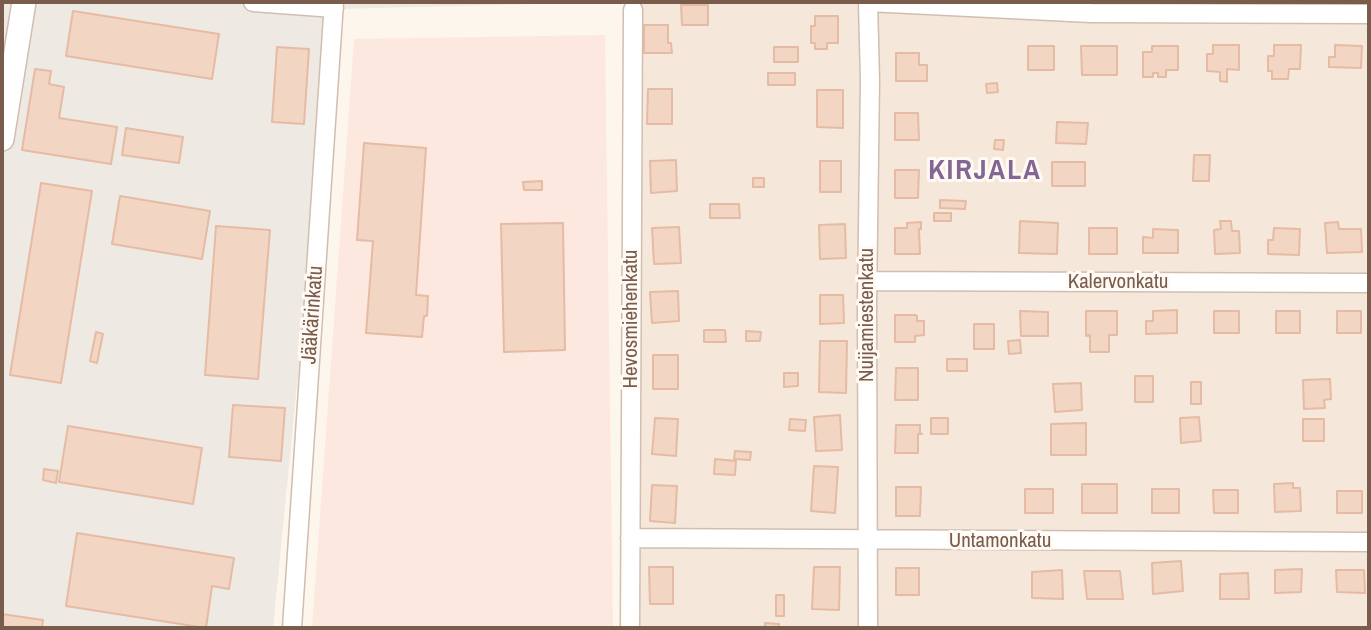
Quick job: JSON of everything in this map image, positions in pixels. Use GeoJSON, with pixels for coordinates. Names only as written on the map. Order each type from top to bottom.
{"type":"FeatureCollection","features":[{"type":"Feature","properties":{"kind":"street"},"geometry":{"type":"LineString","coordinates":[[2,139],[24,2]]}},
{"type":"Feature","properties":{"kind":"street"},"geometry":{"type":"LineString","coordinates":[[253,2],[334,5]]}},
{"type":"Feature","properties":{"kind":"street"},"geometry":{"type":"LineString","coordinates":[[868,2],[1329,8],[1369,14]]}},
{"type":"Feature","properties":{"kind":"street","name":"Nuijamiestenkatu"},"geometry":{"type":"LineString","coordinates":[[868,2],[868,628]]}},
{"type":"Feature","properties":{"kind":"street","name":"Jääkärinkatu"},"geometry":{"type":"LineString","coordinates":[[292,628],[334,5]]}},
{"type":"Feature","properties":{"kind":"street","name":"Hevosmiehenkatu"},"geometry":{"type":"LineString","coordinates":[[630,628],[633,10]]}},
{"type":"Feature","properties":{"kind":"street","name":"Kalervonkatu"},"geometry":{"type":"LineString","coordinates":[[867,281],[1369,283]]}},
{"type":"Feature","properties":{"kind":"street","name":"Untamonkatu"},"geometry":{"type":"LineString","coordinates":[[630,538],[1369,542]]}},
{"type":"Feature","properties":{"kind":"shaded area"},"geometry":{"type":"Polygon","coordinates":[[[2,2],[576,2],[334,9],[273,628],[2,628],[2,2]]]}},
{"type":"Feature","properties":{"kind":"shaded area"},"geometry":{"type":"Polygon","coordinates":[[[639,2],[1315,2],[1315,23],[1369,23],[1369,628],[640,628],[639,2]]]}},
{"type":"Feature","properties":{"kind":"shaded area"},"geometry":{"type":"Polygon","coordinates":[[[605,35],[613,628],[312,628],[354,39],[605,35]]]}},
{"type":"Feature","properties":{"kind":"building"},"geometry":{"type":"Polygon","coordinates":[[[681,5],[708,5],[708,25],[682,25],[681,5]]]}},
{"type":"Feature","properties":{"kind":"building"},"geometry":{"type":"Polygon","coordinates":[[[73,11],[219,34],[212,79],[66,56],[73,11]]]}},
{"type":"Feature","properties":{"kind":"building"},"geometry":{"type":"Polygon","coordinates":[[[815,16],[838,16],[838,43],[827,43],[827,49],[815,49],[815,43],[811,43],[811,26],[815,26],[815,16]]]}},
{"type":"Feature","properties":{"kind":"building"},"geometry":{"type":"Polygon","coordinates":[[[644,25],[668,25],[668,43],[671,43],[672,53],[644,53],[644,25]]]}},
{"type":"Feature","properties":{"kind":"building"},"geometry":{"type":"Polygon","coordinates":[[[1213,45],[1239,45],[1239,70],[1227,69],[1227,82],[1220,81],[1220,72],[1207,71],[1207,54],[1213,54],[1213,45]]]}},
{"type":"Feature","properties":{"kind":"building"},"geometry":{"type":"Polygon","coordinates":[[[1274,45],[1301,45],[1300,69],[1289,69],[1288,79],[1272,79],[1272,71],[1268,71],[1268,56],[1274,56],[1274,45]]]}},
{"type":"Feature","properties":{"kind":"building"},"geometry":{"type":"Polygon","coordinates":[[[1335,45],[1362,46],[1361,68],[1329,67],[1329,57],[1335,57],[1335,45]]]}},
{"type":"Feature","properties":{"kind":"building"},"geometry":{"type":"Polygon","coordinates":[[[1028,46],[1054,46],[1054,70],[1028,70],[1028,46]]]}},
{"type":"Feature","properties":{"kind":"building"},"geometry":{"type":"Polygon","coordinates":[[[1081,46],[1117,46],[1117,75],[1082,75],[1081,46]]]}},
{"type":"Feature","properties":{"kind":"building"},"geometry":{"type":"Polygon","coordinates":[[[1152,46],[1178,46],[1178,70],[1166,70],[1166,77],[1158,77],[1158,73],[1153,73],[1153,77],[1143,77],[1143,52],[1152,52],[1152,46]]]}},
{"type":"Feature","properties":{"kind":"building"},"geometry":{"type":"Polygon","coordinates":[[[277,47],[309,49],[304,124],[272,122],[277,47]]]}},
{"type":"Feature","properties":{"kind":"building"},"geometry":{"type":"Polygon","coordinates":[[[774,47],[798,47],[798,62],[774,62],[774,47]]]}},
{"type":"Feature","properties":{"kind":"building"},"geometry":{"type":"Polygon","coordinates":[[[896,53],[919,53],[919,65],[927,65],[927,81],[896,81],[896,53]]]}},
{"type":"Feature","properties":{"kind":"building"},"geometry":{"type":"Polygon","coordinates":[[[35,69],[51,71],[49,84],[64,87],[59,118],[117,127],[111,164],[22,150],[35,69]]]}},
{"type":"Feature","properties":{"kind":"building"},"geometry":{"type":"Polygon","coordinates":[[[768,73],[795,73],[795,85],[768,85],[768,73]]]}},
{"type":"Feature","properties":{"kind":"building"},"geometry":{"type":"Polygon","coordinates":[[[997,83],[998,92],[987,93],[986,84],[997,83]]]}},
{"type":"Feature","properties":{"kind":"building"},"geometry":{"type":"Polygon","coordinates":[[[648,89],[672,89],[672,124],[647,124],[648,89]]]}},
{"type":"Feature","properties":{"kind":"building"},"geometry":{"type":"Polygon","coordinates":[[[817,90],[843,90],[843,128],[817,127],[817,90]]]}},
{"type":"Feature","properties":{"kind":"building"},"geometry":{"type":"Polygon","coordinates":[[[895,113],[918,113],[919,140],[895,140],[895,113]]]}},
{"type":"Feature","properties":{"kind":"building"},"geometry":{"type":"Polygon","coordinates":[[[1057,122],[1088,123],[1086,144],[1056,143],[1057,122]]]}},
{"type":"Feature","properties":{"kind":"building"},"geometry":{"type":"Polygon","coordinates":[[[126,128],[183,137],[179,163],[122,155],[126,128]]]}},
{"type":"Feature","properties":{"kind":"building"},"geometry":{"type":"Polygon","coordinates":[[[995,140],[1004,140],[1003,150],[994,149],[995,140]]]}},
{"type":"Feature","properties":{"kind":"building"},"geometry":{"type":"Polygon","coordinates":[[[364,143],[426,148],[416,295],[428,296],[422,337],[366,333],[373,241],[357,240],[364,143]]]}},
{"type":"Feature","properties":{"kind":"building"},"geometry":{"type":"Polygon","coordinates":[[[1194,155],[1210,155],[1209,181],[1193,181],[1194,155]]]}},
{"type":"Feature","properties":{"kind":"building"},"geometry":{"type":"Polygon","coordinates":[[[676,160],[677,191],[651,193],[650,161],[676,160]]]}},
{"type":"Feature","properties":{"kind":"building"},"geometry":{"type":"Polygon","coordinates":[[[820,161],[841,161],[841,192],[820,192],[820,161]]]}},
{"type":"Feature","properties":{"kind":"building"},"geometry":{"type":"Polygon","coordinates":[[[1052,162],[1085,162],[1085,186],[1052,186],[1052,162]]]}},
{"type":"Feature","properties":{"kind":"building"},"geometry":{"type":"Polygon","coordinates":[[[895,170],[919,170],[918,198],[895,198],[895,170]]]}},
{"type":"Feature","properties":{"kind":"building"},"geometry":{"type":"Polygon","coordinates":[[[753,178],[764,178],[764,187],[753,187],[753,178]]]}},
{"type":"Feature","properties":{"kind":"building"},"geometry":{"type":"Polygon","coordinates":[[[542,181],[542,190],[524,190],[523,182],[542,181]]]}},
{"type":"Feature","properties":{"kind":"building"},"geometry":{"type":"Polygon","coordinates":[[[41,183],[92,191],[61,383],[10,375],[41,183]]]}},
{"type":"Feature","properties":{"kind":"building"},"geometry":{"type":"Polygon","coordinates":[[[120,196],[210,211],[202,259],[112,244],[120,196]]]}},
{"type":"Feature","properties":{"kind":"building"},"geometry":{"type":"Polygon","coordinates":[[[940,200],[966,201],[965,209],[940,208],[940,200]]]}},
{"type":"Feature","properties":{"kind":"building"},"geometry":{"type":"Polygon","coordinates":[[[710,204],[739,204],[740,218],[710,218],[710,204]]]}},
{"type":"Feature","properties":{"kind":"building"},"geometry":{"type":"Polygon","coordinates":[[[934,213],[951,213],[951,221],[934,221],[934,213]]]}},
{"type":"Feature","properties":{"kind":"building"},"geometry":{"type":"Polygon","coordinates":[[[1020,221],[1058,223],[1057,254],[1019,253],[1020,221]]]}},
{"type":"Feature","properties":{"kind":"building"},"geometry":{"type":"Polygon","coordinates":[[[1220,221],[1231,221],[1232,231],[1239,231],[1240,253],[1215,254],[1214,230],[1221,229],[1220,221]]]}},
{"type":"Feature","properties":{"kind":"building"},"geometry":{"type":"Polygon","coordinates":[[[921,222],[920,254],[895,254],[895,228],[907,228],[907,223],[921,222]]]}},
{"type":"Feature","properties":{"kind":"building"},"geometry":{"type":"Polygon","coordinates":[[[1338,222],[1339,229],[1361,229],[1362,252],[1327,253],[1325,223],[1338,222]]]}},
{"type":"Feature","properties":{"kind":"building"},"geometry":{"type":"Polygon","coordinates":[[[563,223],[565,350],[504,352],[501,224],[563,223]]]}},
{"type":"Feature","properties":{"kind":"building"},"geometry":{"type":"Polygon","coordinates":[[[845,224],[846,258],[820,259],[819,225],[845,224]]]}},
{"type":"Feature","properties":{"kind":"building"},"geometry":{"type":"Polygon","coordinates":[[[216,226],[270,230],[258,379],[205,375],[216,226]]]}},
{"type":"Feature","properties":{"kind":"building"},"geometry":{"type":"Polygon","coordinates":[[[679,227],[681,263],[654,264],[652,228],[679,227]]]}},
{"type":"Feature","properties":{"kind":"building"},"geometry":{"type":"Polygon","coordinates":[[[1089,228],[1117,228],[1117,254],[1089,254],[1089,228]]]}},
{"type":"Feature","properties":{"kind":"building"},"geometry":{"type":"Polygon","coordinates":[[[1274,228],[1300,229],[1299,255],[1268,254],[1268,240],[1273,240],[1274,228]]]}},
{"type":"Feature","properties":{"kind":"building"},"geometry":{"type":"Polygon","coordinates":[[[1153,229],[1178,230],[1178,253],[1143,253],[1143,237],[1153,238],[1153,229]]]}},
{"type":"Feature","properties":{"kind":"building"},"geometry":{"type":"Polygon","coordinates":[[[678,291],[679,321],[652,323],[650,292],[678,291]]]}},
{"type":"Feature","properties":{"kind":"building"},"geometry":{"type":"Polygon","coordinates":[[[820,295],[843,295],[844,323],[820,324],[820,295]]]}},
{"type":"Feature","properties":{"kind":"building"},"geometry":{"type":"Polygon","coordinates":[[[1177,310],[1177,333],[1146,334],[1146,321],[1153,321],[1153,311],[1177,310]]]}},
{"type":"Feature","properties":{"kind":"building"},"geometry":{"type":"Polygon","coordinates":[[[1020,311],[1048,312],[1048,336],[1021,336],[1020,311]]]}},
{"type":"Feature","properties":{"kind":"building"},"geometry":{"type":"Polygon","coordinates":[[[1086,311],[1117,311],[1117,335],[1109,335],[1109,352],[1090,352],[1090,335],[1086,336],[1086,311]]]}},
{"type":"Feature","properties":{"kind":"building"},"geometry":{"type":"Polygon","coordinates":[[[1214,311],[1239,311],[1239,333],[1214,333],[1214,311]]]}},
{"type":"Feature","properties":{"kind":"building"},"geometry":{"type":"Polygon","coordinates":[[[1276,311],[1300,311],[1300,333],[1276,333],[1276,311]]]}},
{"type":"Feature","properties":{"kind":"building"},"geometry":{"type":"Polygon","coordinates":[[[1337,311],[1361,311],[1361,333],[1337,333],[1337,311]]]}},
{"type":"Feature","properties":{"kind":"building"},"geometry":{"type":"Polygon","coordinates":[[[895,315],[917,316],[917,321],[924,321],[924,335],[915,336],[915,342],[895,342],[895,315]]]}},
{"type":"Feature","properties":{"kind":"building"},"geometry":{"type":"Polygon","coordinates":[[[974,324],[994,324],[994,349],[974,349],[974,324]]]}},
{"type":"Feature","properties":{"kind":"building"},"geometry":{"type":"Polygon","coordinates":[[[704,330],[725,330],[726,342],[704,342],[704,330]]]}},
{"type":"Feature","properties":{"kind":"building"},"geometry":{"type":"Polygon","coordinates":[[[746,331],[761,332],[760,341],[746,341],[746,331]]]}},
{"type":"Feature","properties":{"kind":"building"},"geometry":{"type":"Polygon","coordinates":[[[96,332],[103,334],[97,363],[90,361],[96,332]]]}},
{"type":"Feature","properties":{"kind":"building"},"geometry":{"type":"Polygon","coordinates":[[[1020,340],[1021,353],[1009,354],[1008,341],[1020,340]]]}},
{"type":"Feature","properties":{"kind":"building"},"geometry":{"type":"Polygon","coordinates":[[[820,341],[847,341],[846,393],[819,392],[820,341]]]}},
{"type":"Feature","properties":{"kind":"building"},"geometry":{"type":"Polygon","coordinates":[[[653,355],[678,355],[678,389],[653,389],[653,355]]]}},
{"type":"Feature","properties":{"kind":"building"},"geometry":{"type":"Polygon","coordinates":[[[947,359],[967,359],[967,371],[947,371],[947,359]]]}},
{"type":"Feature","properties":{"kind":"building"},"geometry":{"type":"Polygon","coordinates":[[[896,368],[918,368],[918,400],[895,400],[896,368]]]}},
{"type":"Feature","properties":{"kind":"building"},"geometry":{"type":"Polygon","coordinates":[[[784,373],[798,373],[798,386],[784,387],[784,373]]]}},
{"type":"Feature","properties":{"kind":"building"},"geometry":{"type":"Polygon","coordinates":[[[1135,376],[1153,376],[1153,402],[1135,402],[1135,376]]]}},
{"type":"Feature","properties":{"kind":"building"},"geometry":{"type":"Polygon","coordinates":[[[1330,379],[1331,399],[1324,400],[1325,408],[1304,409],[1303,380],[1330,379]]]}},
{"type":"Feature","properties":{"kind":"building"},"geometry":{"type":"Polygon","coordinates":[[[1191,382],[1201,382],[1201,404],[1191,404],[1191,382]]]}},
{"type":"Feature","properties":{"kind":"building"},"geometry":{"type":"Polygon","coordinates":[[[1081,383],[1082,410],[1055,412],[1053,384],[1081,383]]]}},
{"type":"Feature","properties":{"kind":"building"},"geometry":{"type":"Polygon","coordinates":[[[233,405],[285,408],[281,461],[229,457],[233,405]]]}},
{"type":"Feature","properties":{"kind":"building"},"geometry":{"type":"Polygon","coordinates":[[[840,415],[842,450],[816,451],[814,417],[840,415]]]}},
{"type":"Feature","properties":{"kind":"building"},"geometry":{"type":"Polygon","coordinates":[[[1199,417],[1201,441],[1181,443],[1180,418],[1199,417]]]}},
{"type":"Feature","properties":{"kind":"building"},"geometry":{"type":"Polygon","coordinates":[[[655,418],[678,419],[676,456],[652,454],[655,418]]]}},
{"type":"Feature","properties":{"kind":"building"},"geometry":{"type":"Polygon","coordinates":[[[931,418],[948,418],[948,434],[931,434],[931,418]]]}},
{"type":"Feature","properties":{"kind":"building"},"geometry":{"type":"Polygon","coordinates":[[[790,419],[806,420],[805,431],[789,430],[790,419]]]}},
{"type":"Feature","properties":{"kind":"building"},"geometry":{"type":"Polygon","coordinates":[[[1303,419],[1324,419],[1324,441],[1303,441],[1303,419]]]}},
{"type":"Feature","properties":{"kind":"building"},"geometry":{"type":"Polygon","coordinates":[[[1086,423],[1086,455],[1051,455],[1051,424],[1086,423]]]}},
{"type":"Feature","properties":{"kind":"building"},"geometry":{"type":"Polygon","coordinates":[[[896,425],[920,425],[922,434],[918,434],[918,453],[895,453],[896,425]]]}},
{"type":"Feature","properties":{"kind":"building"},"geometry":{"type":"Polygon","coordinates":[[[68,426],[202,448],[193,504],[59,482],[68,426]]]}},
{"type":"Feature","properties":{"kind":"building"},"geometry":{"type":"Polygon","coordinates":[[[735,451],[751,452],[750,460],[734,459],[735,451]]]}},
{"type":"Feature","properties":{"kind":"building"},"geometry":{"type":"Polygon","coordinates":[[[715,459],[736,461],[735,475],[714,474],[715,459]]]}},
{"type":"Feature","properties":{"kind":"building"},"geometry":{"type":"Polygon","coordinates":[[[814,466],[838,467],[835,513],[811,511],[814,466]]]}},
{"type":"Feature","properties":{"kind":"building"},"geometry":{"type":"Polygon","coordinates":[[[44,469],[58,471],[56,483],[43,480],[44,469]]]}},
{"type":"Feature","properties":{"kind":"building"},"geometry":{"type":"Polygon","coordinates":[[[1293,483],[1293,488],[1300,488],[1301,511],[1275,512],[1274,484],[1293,483]]]}},
{"type":"Feature","properties":{"kind":"building"},"geometry":{"type":"Polygon","coordinates":[[[1082,484],[1117,484],[1117,513],[1082,513],[1082,484]]]}},
{"type":"Feature","properties":{"kind":"building"},"geometry":{"type":"Polygon","coordinates":[[[652,485],[677,486],[675,523],[650,521],[652,485]]]}},
{"type":"Feature","properties":{"kind":"building"},"geometry":{"type":"Polygon","coordinates":[[[896,487],[921,487],[920,516],[896,516],[896,487]]]}},
{"type":"Feature","properties":{"kind":"building"},"geometry":{"type":"Polygon","coordinates":[[[1025,489],[1053,489],[1053,513],[1025,513],[1025,489]]]}},
{"type":"Feature","properties":{"kind":"building"},"geometry":{"type":"Polygon","coordinates":[[[1152,489],[1179,489],[1179,513],[1152,513],[1152,489]]]}},
{"type":"Feature","properties":{"kind":"building"},"geometry":{"type":"Polygon","coordinates":[[[1213,490],[1238,490],[1238,513],[1214,513],[1213,490]]]}},
{"type":"Feature","properties":{"kind":"building"},"geometry":{"type":"Polygon","coordinates":[[[1337,491],[1362,491],[1362,513],[1337,513],[1337,491]]]}},
{"type":"Feature","properties":{"kind":"building"},"geometry":{"type":"Polygon","coordinates":[[[77,533],[234,558],[229,589],[212,586],[206,628],[66,606],[77,533]]]}},
{"type":"Feature","properties":{"kind":"building"},"geometry":{"type":"Polygon","coordinates":[[[1181,561],[1183,591],[1153,594],[1152,563],[1181,561]]]}},
{"type":"Feature","properties":{"kind":"building"},"geometry":{"type":"Polygon","coordinates":[[[649,567],[673,567],[673,604],[650,604],[649,567]]]}},
{"type":"Feature","properties":{"kind":"building"},"geometry":{"type":"Polygon","coordinates":[[[814,567],[840,567],[839,610],[812,609],[814,567]]]}},
{"type":"Feature","properties":{"kind":"building"},"geometry":{"type":"Polygon","coordinates":[[[896,568],[919,568],[919,595],[896,595],[896,568]]]}},
{"type":"Feature","properties":{"kind":"building"},"geometry":{"type":"Polygon","coordinates":[[[1302,569],[1301,592],[1275,593],[1275,570],[1302,569]]]}},
{"type":"Feature","properties":{"kind":"building"},"geometry":{"type":"Polygon","coordinates":[[[1062,570],[1063,599],[1032,598],[1032,572],[1062,570]]]}},
{"type":"Feature","properties":{"kind":"building"},"geometry":{"type":"Polygon","coordinates":[[[1336,570],[1364,570],[1365,593],[1337,592],[1336,570]]]}},
{"type":"Feature","properties":{"kind":"building"},"geometry":{"type":"Polygon","coordinates":[[[1084,571],[1120,571],[1123,599],[1087,599],[1084,571]]]}},
{"type":"Feature","properties":{"kind":"building"},"geometry":{"type":"Polygon","coordinates":[[[1248,573],[1249,599],[1220,599],[1220,574],[1248,573]]]}},
{"type":"Feature","properties":{"kind":"building"},"geometry":{"type":"Polygon","coordinates":[[[776,595],[784,595],[784,616],[776,616],[776,595]]]}},
{"type":"Feature","properties":{"kind":"building"},"geometry":{"type":"Polygon","coordinates":[[[2,614],[43,620],[42,628],[2,628],[2,614]]]}},
{"type":"Feature","properties":{"kind":"building"},"geometry":{"type":"Polygon","coordinates":[[[765,623],[779,624],[779,628],[765,628],[765,623]]]}},
{"type":"Feature","properties":{"kind":"district","name":"KIRJALA"},"geometry":{"type":"Point","coordinates":[985,171]}}]}
